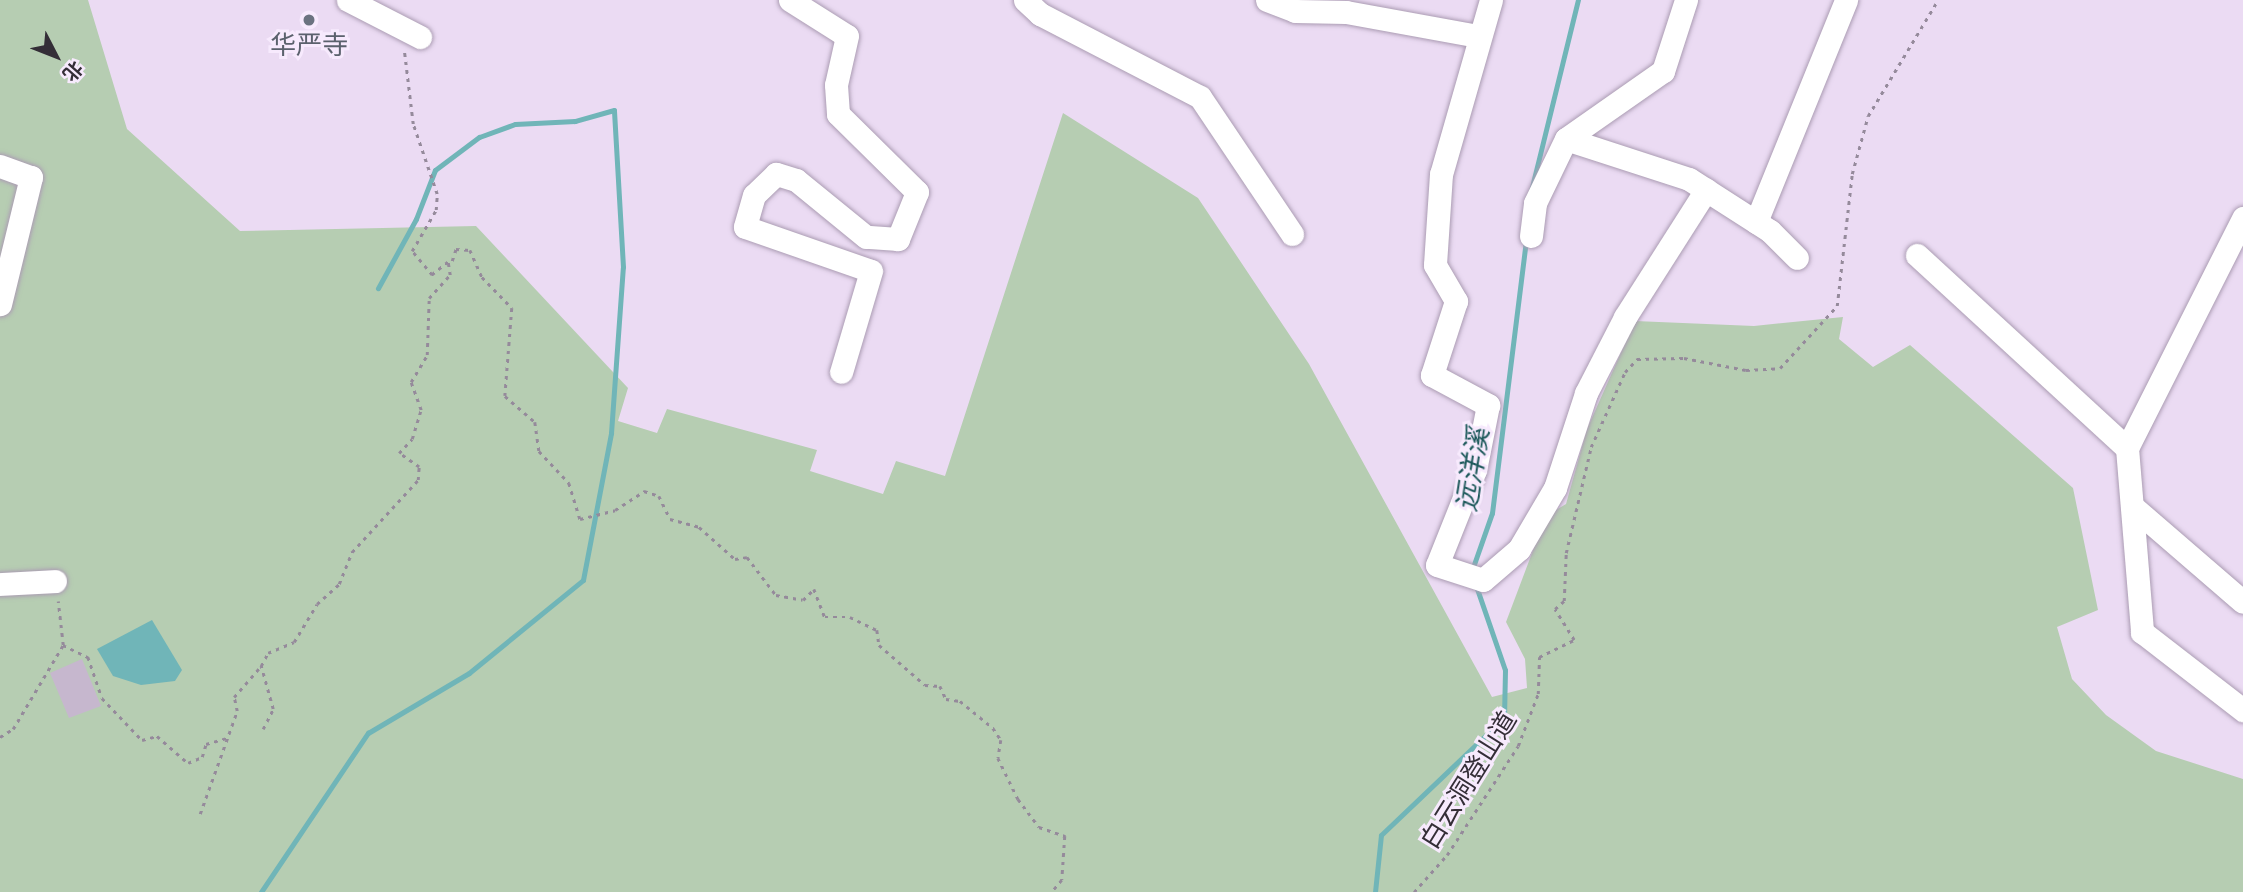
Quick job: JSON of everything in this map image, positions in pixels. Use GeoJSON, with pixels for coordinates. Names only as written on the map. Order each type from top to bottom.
{"type":"FeatureCollection","features":[{"type":"Feature","properties":{"kind":"street"},"geometry":{"type":"LineString","coordinates":[[348,0],[420,37]]}},
{"type":"Feature","properties":{"kind":"street"},"geometry":{"type":"LineString","coordinates":[[790,0],[847,36],[836,85],[838,114],[918,192],[898,239],[866,237],[796,180],[776,174],[754,195],[745,227],[871,271],[841,372]]}},
{"type":"Feature","properties":{"kind":"street"},"geometry":{"type":"LineString","coordinates":[[1025,0],[1040,14],[1200,97],[1292,234]]}},
{"type":"Feature","properties":{"kind":"street"},"geometry":{"type":"LineString","coordinates":[[1267,0],[1295,12],[1346,12],[1478,36]]}},
{"type":"Feature","properties":{"kind":"street"},"geometry":{"type":"LineString","coordinates":[[1491,0],[1478,36],[1441,174],[1435,265],[1456,301],[1432,375],[1488,405],[1475,470],[1437,565],[1483,580],[1519,549],[1555,488],[1586,393],[1625,317],[1706,190]]}},
{"type":"Feature","properties":{"kind":"street"},"geometry":{"type":"LineString","coordinates":[[1531,236],[1535,203],[1566,139],[1663,71],[1686,0]]}},
{"type":"Feature","properties":{"kind":"street"},"geometry":{"type":"LineString","coordinates":[[1756,222],[1846,0]]}},
{"type":"Feature","properties":{"kind":"street"},"geometry":{"type":"LineString","coordinates":[[1566,139],[1706,190],[1756,222],[1797,258]]}},
{"type":"Feature","properties":{"kind":"street"},"geometry":{"type":"LineString","coordinates":[[0,166],[31,177],[0,304]]}},
{"type":"Feature","properties":{"kind":"street"},"geometry":{"type":"LineString","coordinates":[[2243,218],[2127,448],[2142,632],[2243,710]]}},
{"type":"Feature","properties":{"kind":"street"},"geometry":{"type":"LineString","coordinates":[[1917,255],[2127,448]]}},
{"type":"Feature","properties":{"kind":"street"},"geometry":{"type":"LineString","coordinates":[[2133,507],[2243,602]]}},
{"type":"Feature","properties":{"kind":"street"},"geometry":{"type":"LineString","coordinates":[[0,584],[55,581]]}},
{"type":"Feature","properties":{"kind":"path","name":"白云洞登山道"},"geometry":{"type":"LineString","coordinates":[[1414,892],[1447,855],[1525,733],[1538,694],[1539,657],[1574,640],[1555,609],[1564,601],[1566,553],[1591,447],[1625,372],[1637,359],[1780,368],[1838,306],[1852,174],[1868,116],[1938,2]]}},
{"type":"Feature","properties":{"kind":"path"},"geometry":{"type":"LineString","coordinates":[[200,814],[227,738],[234,697],[261,666],[268,653],[294,642],[317,604],[339,584],[352,552],[418,480],[419,467],[398,453],[412,439],[421,410],[411,382],[427,355],[429,298],[450,275],[448,262],[432,275],[412,251],[436,211],[437,194],[425,172],[405,91],[404,45],[393,22]]}},
{"type":"Feature","properties":{"kind":"path"},"geometry":{"type":"LineString","coordinates":[[452,261],[456,249],[470,250],[482,277],[512,308],[505,396],[535,422],[539,451],[569,483],[580,519],[615,510],[643,491],[659,496],[670,519],[699,527],[735,559],[747,557],[776,595],[803,600],[814,589],[825,617],[850,617],[877,630],[879,645],[925,685],[940,686],[946,699],[960,701],[993,728],[1001,740],[998,758],[1018,799],[1039,827],[1065,836],[1062,880],[1052,892]]}},
{"type":"Feature","properties":{"kind":"path"},"geometry":{"type":"LineString","coordinates":[[0,737],[13,729],[63,645],[55,581]]}},
{"type":"Feature","properties":{"kind":"path"},"geometry":{"type":"LineString","coordinates":[[63,645],[88,657],[102,698],[142,740],[157,736],[188,763],[202,757],[206,744],[227,738]]}},
{"type":"Feature","properties":{"kind":"path"},"geometry":{"type":"LineString","coordinates":[[261,666],[273,709],[264,729]]}},
{"type":"Feature","properties":{"kind":"shaded area"},"geometry":{"type":"Polygon","coordinates":[[[0,0],[88,0],[127,129],[240,231],[476,226],[628,388],[618,421],[657,433],[667,409],[817,450],[810,471],[883,494],[896,461],[945,476],[1063,113],[1198,198],[1309,364],[1492,697],[1527,688],[1525,659],[1506,622],[1546,516],[1566,504],[1587,429],[1635,321],[1754,326],[1843,317],[1839,339],[1873,367],[1910,345],[2073,488],[2098,610],[2057,627],[2072,679],[2106,715],[2156,751],[2243,779],[2243,892],[0,892],[0,0]]]}},
{"type":"Feature","properties":{"kind":"shaded area"},"geometry":{"type":"Polygon","coordinates":[[[152,620],[182,670],[175,681],[141,685],[113,676],[97,649],[152,620]]]}},
{"type":"Feature","properties":{"kind":"building"},"geometry":{"type":"Polygon","coordinates":[[[82,659],[101,706],[69,718],[50,673],[82,659]]]}},
{"type":"Feature","properties":{"kind":"waterway","name":"远洋溪"},"geometry":{"type":"LineString","coordinates":[[1531,191],[1578,0]]}},
{"type":"Feature","properties":{"kind":"waterway"},"geometry":{"type":"LineString","coordinates":[[261,892],[368,733],[469,673],[583,580],[611,433],[623,267],[614,110],[575,121],[515,124],[479,137],[435,170],[416,219],[378,288]]}},
{"type":"Feature","properties":{"kind":"waterway","name":"远洋溪"},"geometry":{"type":"LineString","coordinates":[[1472,570],[1492,513],[1526,239]]}},
{"type":"Feature","properties":{"kind":"waterway","name":"远洋溪"},"geometry":{"type":"LineString","coordinates":[[1375,892],[1381,835],[1504,718],[1505,670],[1476,586]]}},
{"type":"Feature","properties":{"kind":"place","name":"华严寺"},"geometry":{"type":"Point","coordinates":[309,20]}}]}
